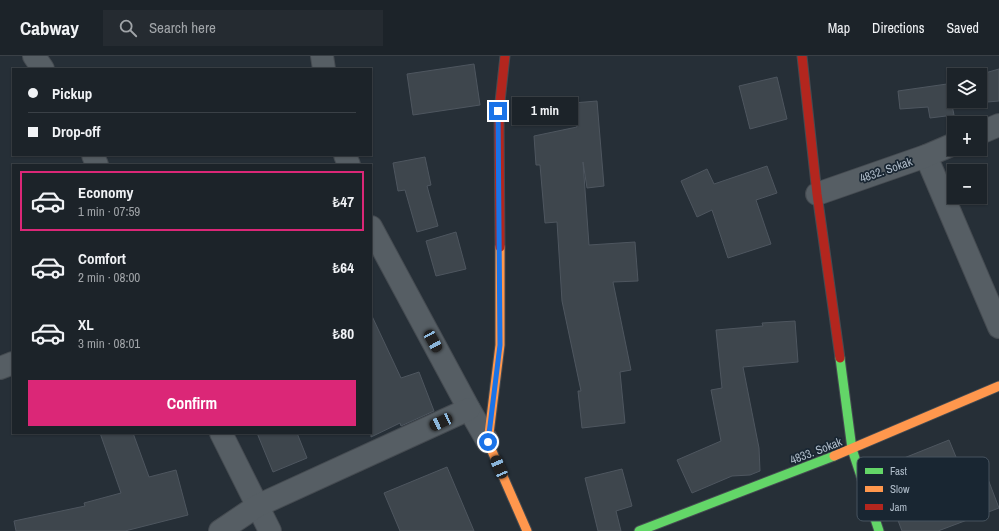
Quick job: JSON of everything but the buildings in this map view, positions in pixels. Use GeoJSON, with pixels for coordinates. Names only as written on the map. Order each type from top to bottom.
{"type":"FeatureCollection","features":[{"type":"Feature","properties":{"kind":"street"},"geometry":{"type":"LineString","coordinates":[[34,56],[42,68]]}},
{"type":"Feature","properties":{"kind":"street"},"geometry":{"type":"LineString","coordinates":[[322,56],[324,68]]}},
{"type":"Feature","properties":{"kind":"street"},"geometry":{"type":"LineString","coordinates":[[488,442],[500,345],[498,111],[505,56]]}},
{"type":"Feature","properties":{"kind":"street"},"geometry":{"type":"LineString","coordinates":[[802,56],[817,194],[852,450],[857,465]]}},
{"type":"Feature","properties":{"kind":"street"},"geometry":{"type":"LineString","coordinates":[[987,130],[999,125]]}},
{"type":"Feature","properties":{"kind":"street","name":"4832. Sokak"},"geometry":{"type":"LineString","coordinates":[[817,194],[926,156],[947,147]]}},
{"type":"Feature","properties":{"kind":"street"},"geometry":{"type":"LineString","coordinates":[[926,156],[999,327]]}},
{"type":"Feature","properties":{"kind":"street"},"geometry":{"type":"LineString","coordinates":[[372,229],[488,442],[527,531]]}},
{"type":"Feature","properties":{"kind":"street"},"geometry":{"type":"LineString","coordinates":[[0,368],[12,363]]}},
{"type":"Feature","properties":{"kind":"street","name":"4833. Sokak"},"geometry":{"type":"LineString","coordinates":[[639,531],[852,450],[999,386]]}},
{"type":"Feature","properties":{"kind":"street"},"geometry":{"type":"LineString","coordinates":[[220,531],[257,506],[469,409]]}},
{"type":"Feature","properties":{"kind":"street"},"geometry":{"type":"LineString","coordinates":[[221,434],[270,531]]}},
{"type":"Feature","properties":{"kind":"street"},"geometry":{"type":"LineString","coordinates":[[876,521],[879,531]]}},
{"type":"Feature","properties":{"kind":"traffic: fast"},"geometry":{"type":"LineString","coordinates":[[840,358],[852,449],[857,464]]}},
{"type":"Feature","properties":{"kind":"traffic: fast"},"geometry":{"type":"LineString","coordinates":[[639,531],[834,456]]}},
{"type":"Feature","properties":{"kind":"traffic: fast"},"geometry":{"type":"LineString","coordinates":[[876,521],[879,531]]}},
{"type":"Feature","properties":{"kind":"traffic: slow"},"geometry":{"type":"LineString","coordinates":[[500,247],[500,345],[488,442],[527,531]]}},
{"type":"Feature","properties":{"kind":"traffic: slow"},"geometry":{"type":"LineString","coordinates":[[834,456],[999,386]]}},
{"type":"Feature","properties":{"kind":"traffic: jam"},"geometry":{"type":"LineString","coordinates":[[500,247],[499,111],[505,56]]}},
{"type":"Feature","properties":{"kind":"traffic: jam"},"geometry":{"type":"LineString","coordinates":[[802,56],[817,194],[840,358]]}},
{"type":"Feature","properties":{"kind":"route"},"geometry":{"type":"LineString","coordinates":[[488,442],[500,345],[498,111]]}}]}
